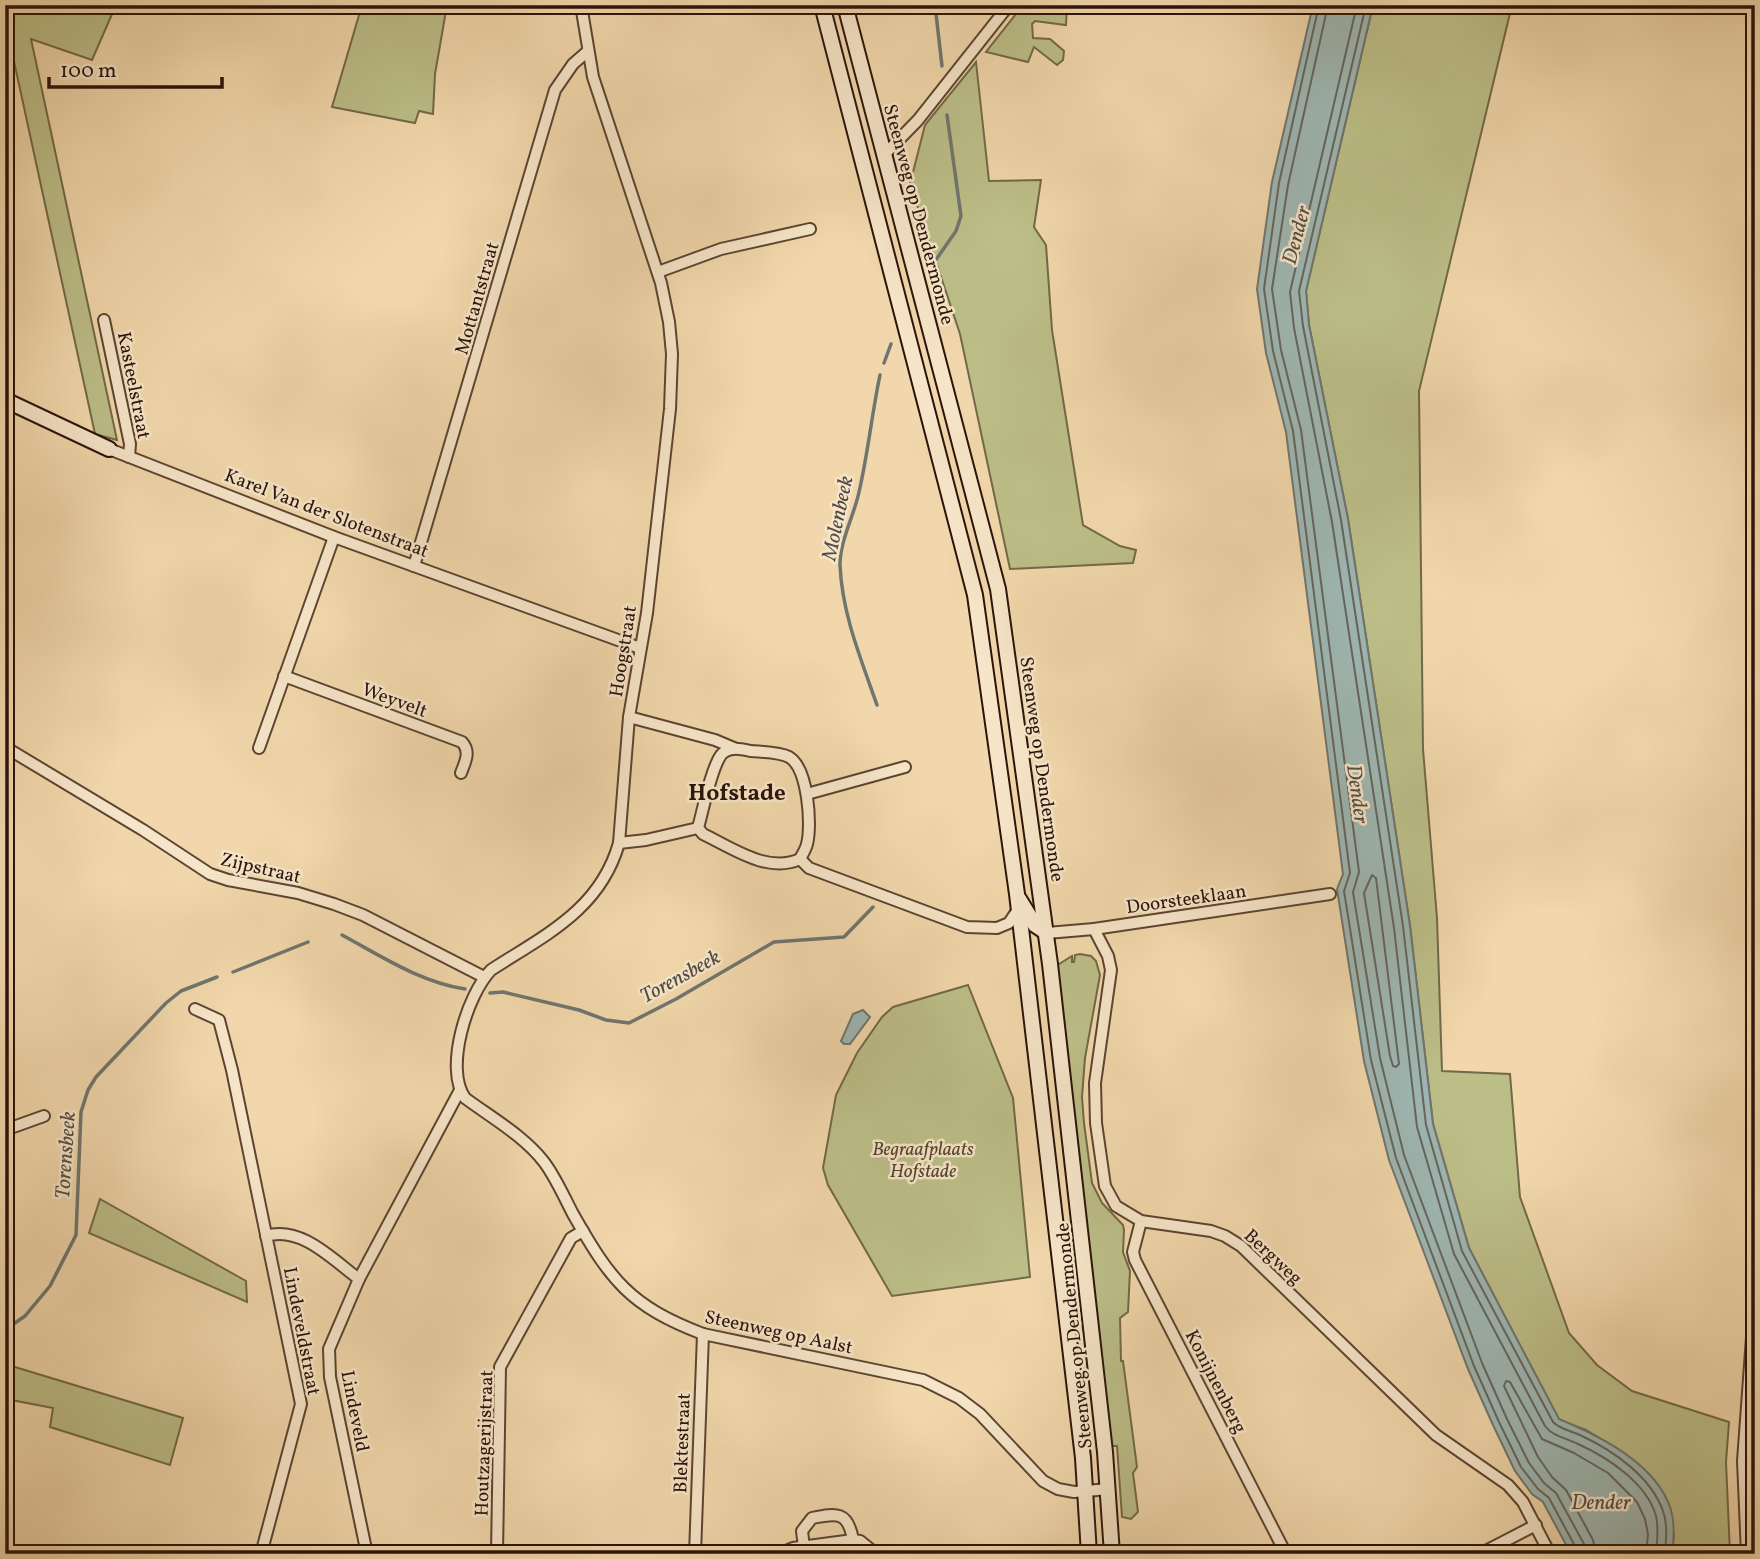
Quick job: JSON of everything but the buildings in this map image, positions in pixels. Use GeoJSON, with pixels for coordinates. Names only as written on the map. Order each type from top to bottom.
{"type":"FeatureCollection","features":[{"type":"Feature","properties":{"kind":"main road","name":"Steenweg op Dendermonde"},"geometry":{"type":"LineString","coordinates":[[822,5],[975,595],[1017,894],[1086,1492],[1089,1554]]}},
{"type":"Feature","properties":{"kind":"main road","name":"Steenweg op Dendermonde"},"geometry":{"type":"LineString","coordinates":[[845,5],[998,589],[1046,933],[1109,1489],[1112,1554]]}},
{"type":"Feature","properties":{"kind":"main road","name":"Karel Van der Slotenstraat"},"geometry":{"type":"LineString","coordinates":[[5,400],[108,449]]}},
{"type":"Feature","properties":{"kind":"main road"},"geometry":{"type":"LineString","coordinates":[[1017,894],[1035,925],[1046,933]]}},
{"type":"Feature","properties":{"kind":"main road"},"geometry":{"type":"LineString","coordinates":[[1024,966],[1026,945],[1040,934],[1046,933]]}},
{"type":"Feature","properties":{"kind":"street","name":"Hoogstraat"},"geometry":{"type":"LineString","coordinates":[[484,977],[562,923],[591,897],[610,869],[618,843],[629,716],[647,613],[670,409],[671,343],[658,271],[593,77],[581,5]]}},
{"type":"Feature","properties":{"kind":"street"},"geometry":{"type":"LineString","coordinates":[[885,154],[918,120],[1009,5]]}},
{"type":"Feature","properties":{"kind":"street","name":"Mottantstraat"},"geometry":{"type":"LineString","coordinates":[[414,566],[555,90],[573,64],[588,51]]}},
{"type":"Feature","properties":{"kind":"street"},"geometry":{"type":"LineString","coordinates":[[658,271],[721,249],[810,229]]}},
{"type":"Feature","properties":{"kind":"street","name":"Kasteelstraat"},"geometry":{"type":"LineString","coordinates":[[104,320],[130,444],[130,457]]}},
{"type":"Feature","properties":{"kind":"street","name":"Karel Van der Slotenstraat"},"geometry":{"type":"LineString","coordinates":[[108,449],[334,537],[640,648]]}},
{"type":"Feature","properties":{"kind":"street"},"geometry":{"type":"LineString","coordinates":[[259,748],[334,537]]}},
{"type":"Feature","properties":{"kind":"street","name":"Weyvelt"},"geometry":{"type":"LineString","coordinates":[[284,676],[461,742],[467,747],[468,754],[460,774]]}},
{"type":"Feature","properties":{"kind":"street"},"geometry":{"type":"LineString","coordinates":[[629,716],[715,740],[734,748],[787,756],[795,762],[807,794],[807,844],[800,859],[791,864],[762,861],[704,834],[698,828]]}},
{"type":"Feature","properties":{"kind":"street","name":"Zijpstraat"},"geometry":{"type":"LineString","coordinates":[[5,747],[218,878],[298,893],[334,904],[363,915],[484,977]]}},
{"type":"Feature","properties":{"kind":"street"},"geometry":{"type":"LineString","coordinates":[[698,828],[716,763],[724,751],[734,748]]}},
{"type":"Feature","properties":{"kind":"street"},"geometry":{"type":"LineString","coordinates":[[807,794],[905,767]]}},
{"type":"Feature","properties":{"kind":"street"},"geometry":{"type":"LineString","coordinates":[[618,843],[646,840],[698,828]]}},
{"type":"Feature","properties":{"kind":"street"},"geometry":{"type":"LineString","coordinates":[[800,859],[809,868],[967,927],[996,928],[1009,923],[1017,911]]}},
{"type":"Feature","properties":{"kind":"street","name":"Doorsteeklaan"},"geometry":{"type":"LineString","coordinates":[[1046,933],[1094,929],[1331,894]]}},
{"type":"Feature","properties":{"kind":"street","name":"Bergweg"},"geometry":{"type":"LineString","coordinates":[[1094,929],[1108,956],[1112,976],[1094,1083],[1096,1123],[1105,1186],[1116,1206],[1141,1221],[1211,1231],[1241,1245],[1436,1434],[1508,1485],[1523,1503],[1550,1554]]}},
{"type":"Feature","properties":{"kind":"street"},"geometry":{"type":"LineString","coordinates":[[359,1279],[460,1090],[456,1081],[456,1056],[470,1004],[484,977]]}},
{"type":"Feature","properties":{"kind":"street","name":"Lindeveldstraat"},"geometry":{"type":"LineString","coordinates":[[195,1009],[219,1020],[232,1070],[301,1404],[261,1554]]}},
{"type":"Feature","properties":{"kind":"street","name":"Steenweg op Aalst"},"geometry":{"type":"LineString","coordinates":[[460,1090],[465,1098],[534,1150],[546,1165],[609,1272],[647,1309],[669,1322],[703,1335],[923,1380],[959,1398],[980,1414],[1043,1481],[1058,1489],[1086,1492],[1109,1489]]}},
{"type":"Feature","properties":{"kind":"street"},"geometry":{"type":"LineString","coordinates":[[5,1130],[44,1116]]}},
{"type":"Feature","properties":{"kind":"street","name":"Konijnenberg"},"geometry":{"type":"LineString","coordinates":[[1141,1221],[1133,1252],[1135,1260],[1286,1554]]}},
{"type":"Feature","properties":{"kind":"street","name":"Houtzagerijstraat"},"geometry":{"type":"LineString","coordinates":[[497,1554],[500,1367],[571,1238],[583,1231]]}},
{"type":"Feature","properties":{"kind":"street","name":"Lindeveldstraat"},"geometry":{"type":"LineString","coordinates":[[267,1236],[277,1233],[305,1239],[359,1279]]}},
{"type":"Feature","properties":{"kind":"street","name":"Lindeveld"},"geometry":{"type":"LineString","coordinates":[[359,1279],[329,1349],[330,1377],[367,1554]]}},
{"type":"Feature","properties":{"kind":"street"},"geometry":{"type":"LineString","coordinates":[[1747,1554],[1743,1461],[1755,1296]]}},
{"type":"Feature","properties":{"kind":"street","name":"Blektestraat"},"geometry":{"type":"LineString","coordinates":[[695,1554],[703,1335]]}},
{"type":"Feature","properties":{"kind":"street"},"geometry":{"type":"LineString","coordinates":[[804,1547],[802,1531],[812,1518],[835,1514],[845,1518],[850,1525],[853,1540]]}},
{"type":"Feature","properties":{"kind":"street"},"geometry":{"type":"LineString","coordinates":[[1480,1554],[1536,1525]]}},
{"type":"Feature","properties":{"kind":"street"},"geometry":{"type":"LineString","coordinates":[[779,1554],[804,1547],[853,1540],[860,1541],[876,1554]]}},
{"type":"Feature","properties":{"kind":"green space"},"geometry":{"type":"Polygon","coordinates":[[[5,5],[116,5],[92,60],[31,39],[117,440],[95,434],[5,20],[5,5]]]}},
{"type":"Feature","properties":{"kind":"green space"},"geometry":{"type":"Polygon","coordinates":[[[362,5],[447,5],[435,74],[433,114],[419,111],[415,123],[332,107],[362,5]]]}},
{"type":"Feature","properties":{"kind":"green space"},"geometry":{"type":"Polygon","coordinates":[[[1023,5],[1067,5],[1066,25],[1035,21],[1032,24],[1033,38],[1050,39],[1064,51],[1063,60],[1057,65],[1034,47],[1028,62],[986,52],[1023,5]]]}},
{"type":"Feature","properties":{"kind":"green space"},"geometry":{"type":"Polygon","coordinates":[[[1373,5],[1512,5],[1419,391],[1423,749],[1437,918],[1442,1071],[1510,1074],[1520,1197],[1569,1333],[1597,1365],[1632,1391],[1729,1422],[1726,1462],[1730,1554],[1672,1554],[1674,1534],[1604,1441],[1586,1430],[1559,1420],[1469,1248],[1433,1124],[1410,926],[1348,519],[1309,325],[1306,291],[1373,5]]]}},
{"type":"Feature","properties":{"kind":"green space"},"geometry":{"type":"Polygon","coordinates":[[[976,62],[989,181],[1041,180],[1034,227],[1046,245],[1052,330],[1083,525],[1120,546],[1136,550],[1133,563],[1010,569],[960,334],[910,184],[925,125],[976,62]]]}},
{"type":"Feature","properties":{"kind":"green space"},"geometry":{"type":"Polygon","coordinates":[[[1075,955],[1091,956],[1096,961],[1100,975],[1085,1058],[1082,1097],[1092,1183],[1102,1203],[1123,1225],[1123,1252],[1130,1271],[1128,1312],[1120,1318],[1121,1361],[1137,1467],[1133,1473],[1138,1512],[1131,1519],[1122,1517],[1117,1446],[1112,1446],[1056,966],[1072,956],[1074,962],[1075,955]]]}},
{"type":"Feature","properties":{"kind":"green space","name":"Begraafplaats Hofstade"},"geometry":{"type":"Polygon","coordinates":[[[968,985],[1013,1098],[1030,1277],[892,1296],[828,1185],[823,1168],[836,1095],[857,1053],[882,1017],[893,1007],[968,985]]]}},
{"type":"Feature","properties":{"kind":"green space"},"geometry":{"type":"Polygon","coordinates":[[[100,1199],[246,1281],[247,1302],[89,1233],[100,1199]]]}},
{"type":"Feature","properties":{"kind":"green space"},"geometry":{"type":"Polygon","coordinates":[[[5,1364],[183,1418],[170,1465],[50,1427],[53,1408],[11,1400],[5,1418],[5,1364]]]}},
{"type":"Feature","properties":{"kind":"water","name":"Dender"},"geometry":{"type":"Polygon","coordinates":[[[1313,5],[1373,5],[1306,291],[1309,325],[1348,519],[1410,926],[1433,1124],[1469,1248],[1559,1419],[1609,1443],[1640,1465],[1653,1479],[1671,1510],[1674,1532],[1672,1554],[1571,1554],[1543,1502],[1532,1494],[1515,1471],[1468,1369],[1389,1160],[1364,1061],[1337,889],[1343,874],[1286,432],[1266,353],[1257,289],[1272,182],[1313,5]]]}},
{"type":"Feature","properties":{"kind":"water"},"geometry":{"type":"Polygon","coordinates":[[[863,1010],[870,1017],[850,1044],[844,1044],[841,1041],[853,1014],[863,1010]]]}},
{"type":"Feature","properties":{"kind":"waterway"},"geometry":{"type":"LineString","coordinates":[[935,5],[942,66]]}},
{"type":"Feature","properties":{"kind":"waterway"},"geometry":{"type":"LineString","coordinates":[[933,264],[956,231],[961,216],[947,115]]}},
{"type":"Feature","properties":{"kind":"waterway","name":"Molenbeek"},"geometry":{"type":"LineString","coordinates":[[884,363],[891,344]]}},
{"type":"Feature","properties":{"kind":"waterway","name":"Molenbeek"},"geometry":{"type":"LineString","coordinates":[[877,705],[848,619],[840,565],[842,546],[857,501],[880,375]]}},
{"type":"Feature","properties":{"kind":"waterway","name":"Torensbeek"},"geometry":{"type":"LineString","coordinates":[[490,993],[503,992],[579,1010],[606,1020],[629,1023],[774,942],[844,937],[873,907]]}},
{"type":"Feature","properties":{"kind":"waterway","name":"Torensbeek"},"geometry":{"type":"LineString","coordinates":[[342,935],[432,981],[465,989]]}},
{"type":"Feature","properties":{"kind":"waterway","name":"Torensbeek"},"geometry":{"type":"LineString","coordinates":[[233,972],[308,942]]}},
{"type":"Feature","properties":{"kind":"waterway","name":"Torensbeek"},"geometry":{"type":"LineString","coordinates":[[5,1330],[25,1316],[50,1286],[76,1235],[81,1112],[88,1090],[96,1077],[166,1003],[181,991],[217,977]]}},
{"type":"Feature","properties":{"kind":"district","name":"Hofstade"},"geometry":{"type":"Point","coordinates":[737,792]}}]}
